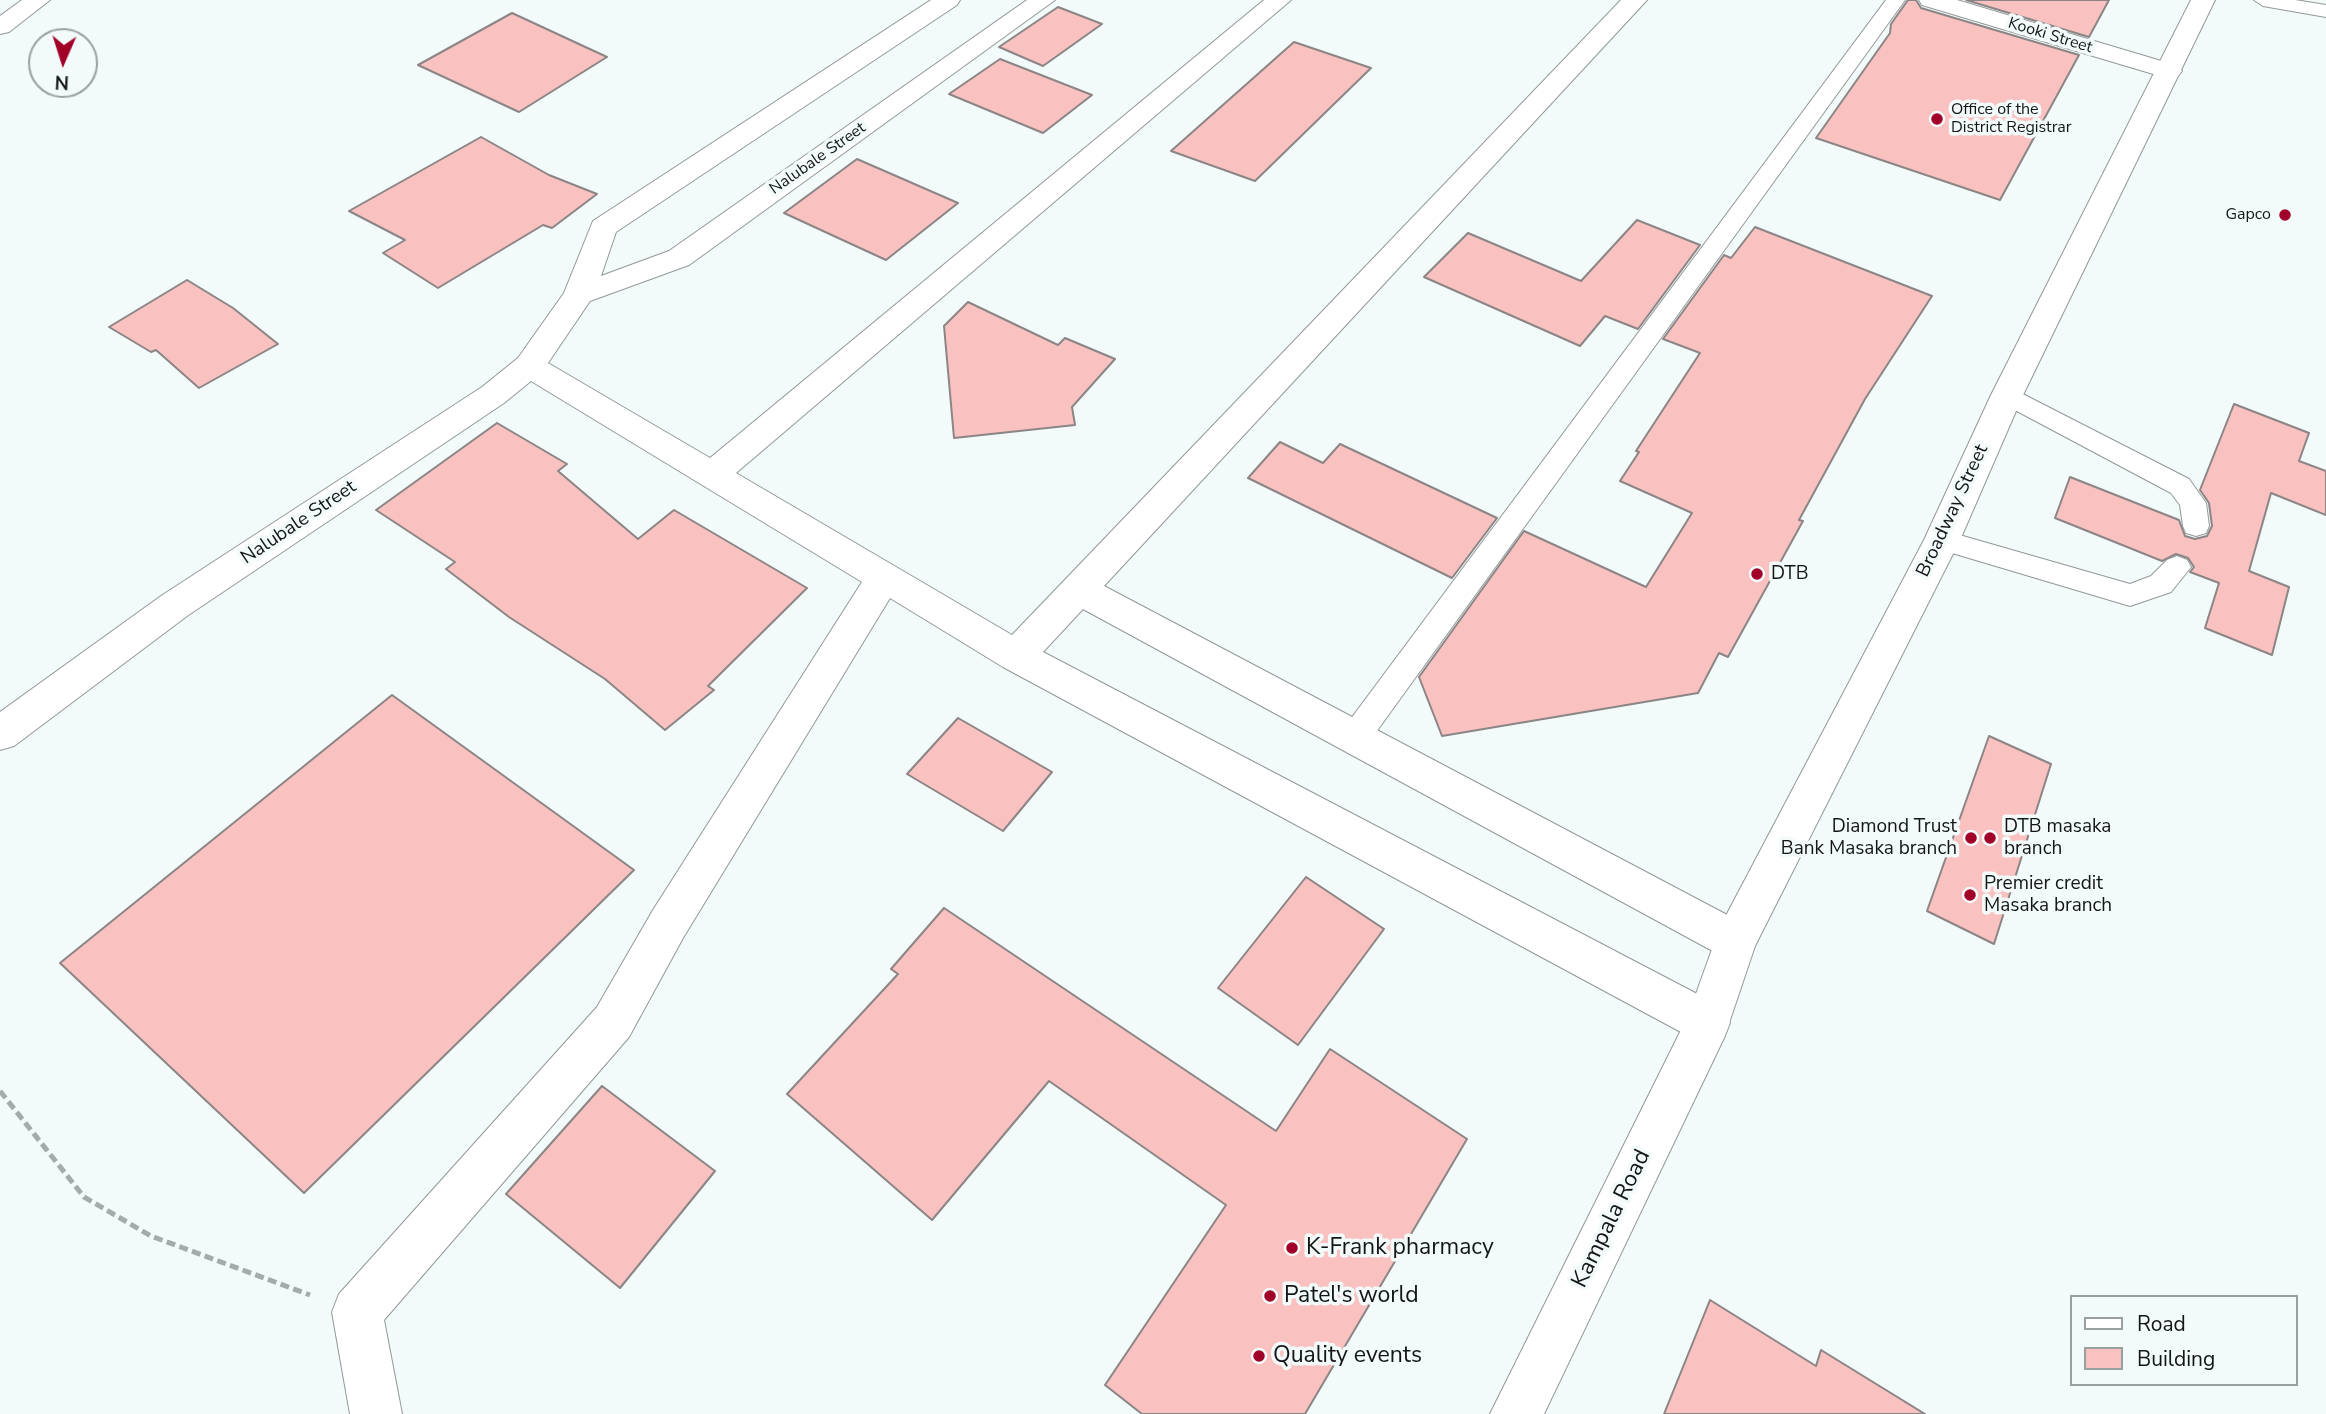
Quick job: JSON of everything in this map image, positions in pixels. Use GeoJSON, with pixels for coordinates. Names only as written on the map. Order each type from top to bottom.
{"type":"FeatureCollection","features":[{"type":"Feature","properties":{"kind":"street"},"geometry":{"type":"LineString","coordinates":[[0,27],[38,0]]}},
{"type":"Feature","properties":{"kind":"street","name":"Nalubale Street"},"geometry":{"type":"LineString","coordinates":[[0,734],[174,606],[493,395],[528,366],[579,293],[603,227],[948,0]]}},
{"type":"Feature","properties":{"kind":"street","name":"Nalubale Street"},"geometry":{"type":"LineString","coordinates":[[579,293],[679,258],[1043,0]]}},
{"type":"Feature","properties":{"kind":"street"},"geometry":{"type":"LineString","coordinates":[[710,476],[1279,0]]}},
{"type":"Feature","properties":{"kind":"street"},"geometry":{"type":"LineString","coordinates":[[1016,656],[1635,0]]}},
{"type":"Feature","properties":{"kind":"street","name":"Kooki Street"},"geometry":{"type":"LineString","coordinates":[[1931,0],[2169,71]]}},
{"type":"Feature","properties":{"kind":"street","name":"Broadway Street"},"geometry":{"type":"LineString","coordinates":[[1708,1023],[1735,941],[1942,540],[2007,395],[2203,0]]}},
{"type":"Feature","properties":{"kind":"street"},"geometry":{"type":"LineString","coordinates":[[528,366],[1016,656],[1708,1023]]}},
{"type":"Feature","properties":{"kind":"street"},"geometry":{"type":"LineString","coordinates":[[376,1414],[357,1312],[613,1022],[668,924],[884,577]]}},
{"type":"Feature","properties":{"kind":"street"},"geometry":{"type":"LineString","coordinates":[[1077,589],[1735,941]]}},
{"type":"Feature","properties":{"kind":"street","name":"Kampala Road"},"geometry":{"type":"LineString","coordinates":[[1516,1414],[1708,1023]]}},
{"type":"Feature","properties":{"kind":"lane"},"geometry":{"type":"LineString","coordinates":[[1355,737],[1896,0]]}},
{"type":"Feature","properties":{"kind":"lane"},"geometry":{"type":"LineString","coordinates":[[2263,0],[2326,11]]}},
{"type":"Feature","properties":{"kind":"lane"},"geometry":{"type":"LineString","coordinates":[[2007,395],[2180,486],[2193,503],[2196,526]]}},
{"type":"Feature","properties":{"kind":"lane"},"geometry":{"type":"LineString","coordinates":[[1942,540],[2130,595],[2161,584],[2177,566]]}},
{"type":"Feature","properties":{"kind":"path"},"geometry":{"type":"LineString","coordinates":[[0,1091],[84,1197],[151,1237],[357,1312]]}},
{"type":"Feature","properties":{"kind":"building"},"geometry":{"type":"Polygon","coordinates":[[[1908,0],[1916,0],[1921,8],[2079,55],[2000,200],[1816,138],[1890,33],[1891,24],[1908,0]]]}},
{"type":"Feature","properties":{"kind":"building"},"geometry":{"type":"Polygon","coordinates":[[[1966,0],[2109,0],[2089,37],[1966,0]]]}},
{"type":"Feature","properties":{"kind":"building"},"geometry":{"type":"Polygon","coordinates":[[[1058,7],[1102,24],[1043,66],[999,47],[1058,7]]]}},
{"type":"Feature","properties":{"kind":"building"},"geometry":{"type":"Polygon","coordinates":[[[512,13],[607,57],[519,112],[418,65],[512,13]]]}},
{"type":"Feature","properties":{"kind":"building"},"geometry":{"type":"Polygon","coordinates":[[[1294,42],[1371,68],[1255,181],[1171,151],[1294,42]]]}},
{"type":"Feature","properties":{"kind":"building"},"geometry":{"type":"Polygon","coordinates":[[[1000,59],[1092,95],[1043,133],[949,94],[1000,59]]]}},
{"type":"Feature","properties":{"kind":"building"},"geometry":{"type":"Polygon","coordinates":[[[481,137],[549,175],[597,194],[552,228],[543,225],[438,288],[383,253],[405,240],[349,211],[481,137]]]}},
{"type":"Feature","properties":{"kind":"building"},"geometry":{"type":"Polygon","coordinates":[[[857,159],[958,203],[886,260],[784,213],[857,159]]]}},
{"type":"Feature","properties":{"kind":"building"},"geometry":{"type":"Polygon","coordinates":[[[1637,220],[1700,245],[1638,329],[1605,316],[1580,346],[1424,277],[1468,233],[1581,281],[1637,220]]]}},
{"type":"Feature","properties":{"kind":"building"},"geometry":{"type":"Polygon","coordinates":[[[1755,227],[1932,296],[1865,399],[1799,520],[1803,521],[1728,657],[1719,653],[1698,693],[1442,736],[1419,677],[1524,531],[1646,587],[1692,513],[1620,481],[1639,452],[1636,451],[1700,353],[1663,339],[1724,255],[1731,258],[1755,227]]]}},
{"type":"Feature","properties":{"kind":"building"},"geometry":{"type":"Polygon","coordinates":[[[187,280],[233,308],[278,344],[199,388],[156,350],[151,352],[109,327],[187,280]]]}},
{"type":"Feature","properties":{"kind":"building"},"geometry":{"type":"Polygon","coordinates":[[[968,302],[1058,345],[1065,338],[1115,359],[1072,407],[1075,425],[954,438],[944,326],[968,302]]]}},
{"type":"Feature","properties":{"kind":"building"},"geometry":{"type":"Polygon","coordinates":[[[2234,404],[2309,433],[2299,461],[2326,471],[2326,515],[2271,493],[2249,571],[2289,587],[2272,655],[2205,628],[2219,583],[2190,572],[2194,567],[2188,558],[2176,554],[2162,561],[2055,518],[2070,477],[2179,520],[2185,536],[2195,539],[2207,536],[2212,526],[2209,503],[2200,490],[2234,404]]]}},
{"type":"Feature","properties":{"kind":"building"},"geometry":{"type":"Polygon","coordinates":[[[497,423],[567,464],[558,471],[638,539],[674,510],[807,588],[708,686],[714,690],[665,730],[605,679],[509,617],[446,569],[455,562],[376,510],[497,423]]]}},
{"type":"Feature","properties":{"kind":"building"},"geometry":{"type":"Polygon","coordinates":[[[1280,442],[1323,463],[1340,444],[1497,518],[1452,578],[1248,478],[1280,442]]]}},
{"type":"Feature","properties":{"kind":"building"},"geometry":{"type":"Polygon","coordinates":[[[392,695],[634,870],[304,1193],[60,963],[392,695]]]}},
{"type":"Feature","properties":{"kind":"building"},"geometry":{"type":"Polygon","coordinates":[[[958,718],[1052,772],[1003,831],[907,774],[958,718]]]}},
{"type":"Feature","properties":{"kind":"building","name":"DTB masaka branch"},"geometry":{"type":"Polygon","coordinates":[[[1989,736],[2051,764],[1994,944],[1927,911],[1989,736]]]}},
{"type":"Feature","properties":{"kind":"building"},"geometry":{"type":"Polygon","coordinates":[[[1306,877],[1384,929],[1298,1045],[1218,988],[1306,877]]]}},
{"type":"Feature","properties":{"kind":"building"},"geometry":{"type":"Polygon","coordinates":[[[944,908],[1276,1131],[1330,1049],[1467,1139],[1305,1414],[1142,1414],[1105,1385],[1226,1205],[1049,1081],[932,1220],[787,1094],[898,974],[891,969],[944,908]]]}},
{"type":"Feature","properties":{"kind":"building"},"geometry":{"type":"Polygon","coordinates":[[[602,1086],[715,1171],[620,1288],[506,1194],[602,1086]]]}},
{"type":"Feature","properties":{"kind":"building"},"geometry":{"type":"Polygon","coordinates":[[[1710,1300],[1816,1366],[1821,1350],[1925,1414],[1664,1414],[1710,1300]]]}},
{"type":"Feature","properties":{"kind":"place","name":"Office of the District Registrar"},"geometry":{"type":"Point","coordinates":[1937,119]}},
{"type":"Feature","properties":{"kind":"place","name":"Gapco"},"geometry":{"type":"Point","coordinates":[2285,215]}},
{"type":"Feature","properties":{"kind":"place","name":"DTB"},"geometry":{"type":"Point","coordinates":[1757,574]}},
{"type":"Feature","properties":{"kind":"place","name":"Diamond Trust Bank Masaka branch"},"geometry":{"type":"Point","coordinates":[1971,838]}},
{"type":"Feature","properties":{"kind":"place","name":"DTB masaka branch"},"geometry":{"type":"Point","coordinates":[1990,838]}},
{"type":"Feature","properties":{"kind":"place","name":"Premier credit Masaka branch"},"geometry":{"type":"Point","coordinates":[1970,895]}},
{"type":"Feature","properties":{"kind":"place","name":"K-Frank pharmacy"},"geometry":{"type":"Point","coordinates":[1292,1248]}},
{"type":"Feature","properties":{"kind":"place","name":"Patel's world"},"geometry":{"type":"Point","coordinates":[1270,1296]}},
{"type":"Feature","properties":{"kind":"place","name":"Quality events"},"geometry":{"type":"Point","coordinates":[1259,1356]}}]}
